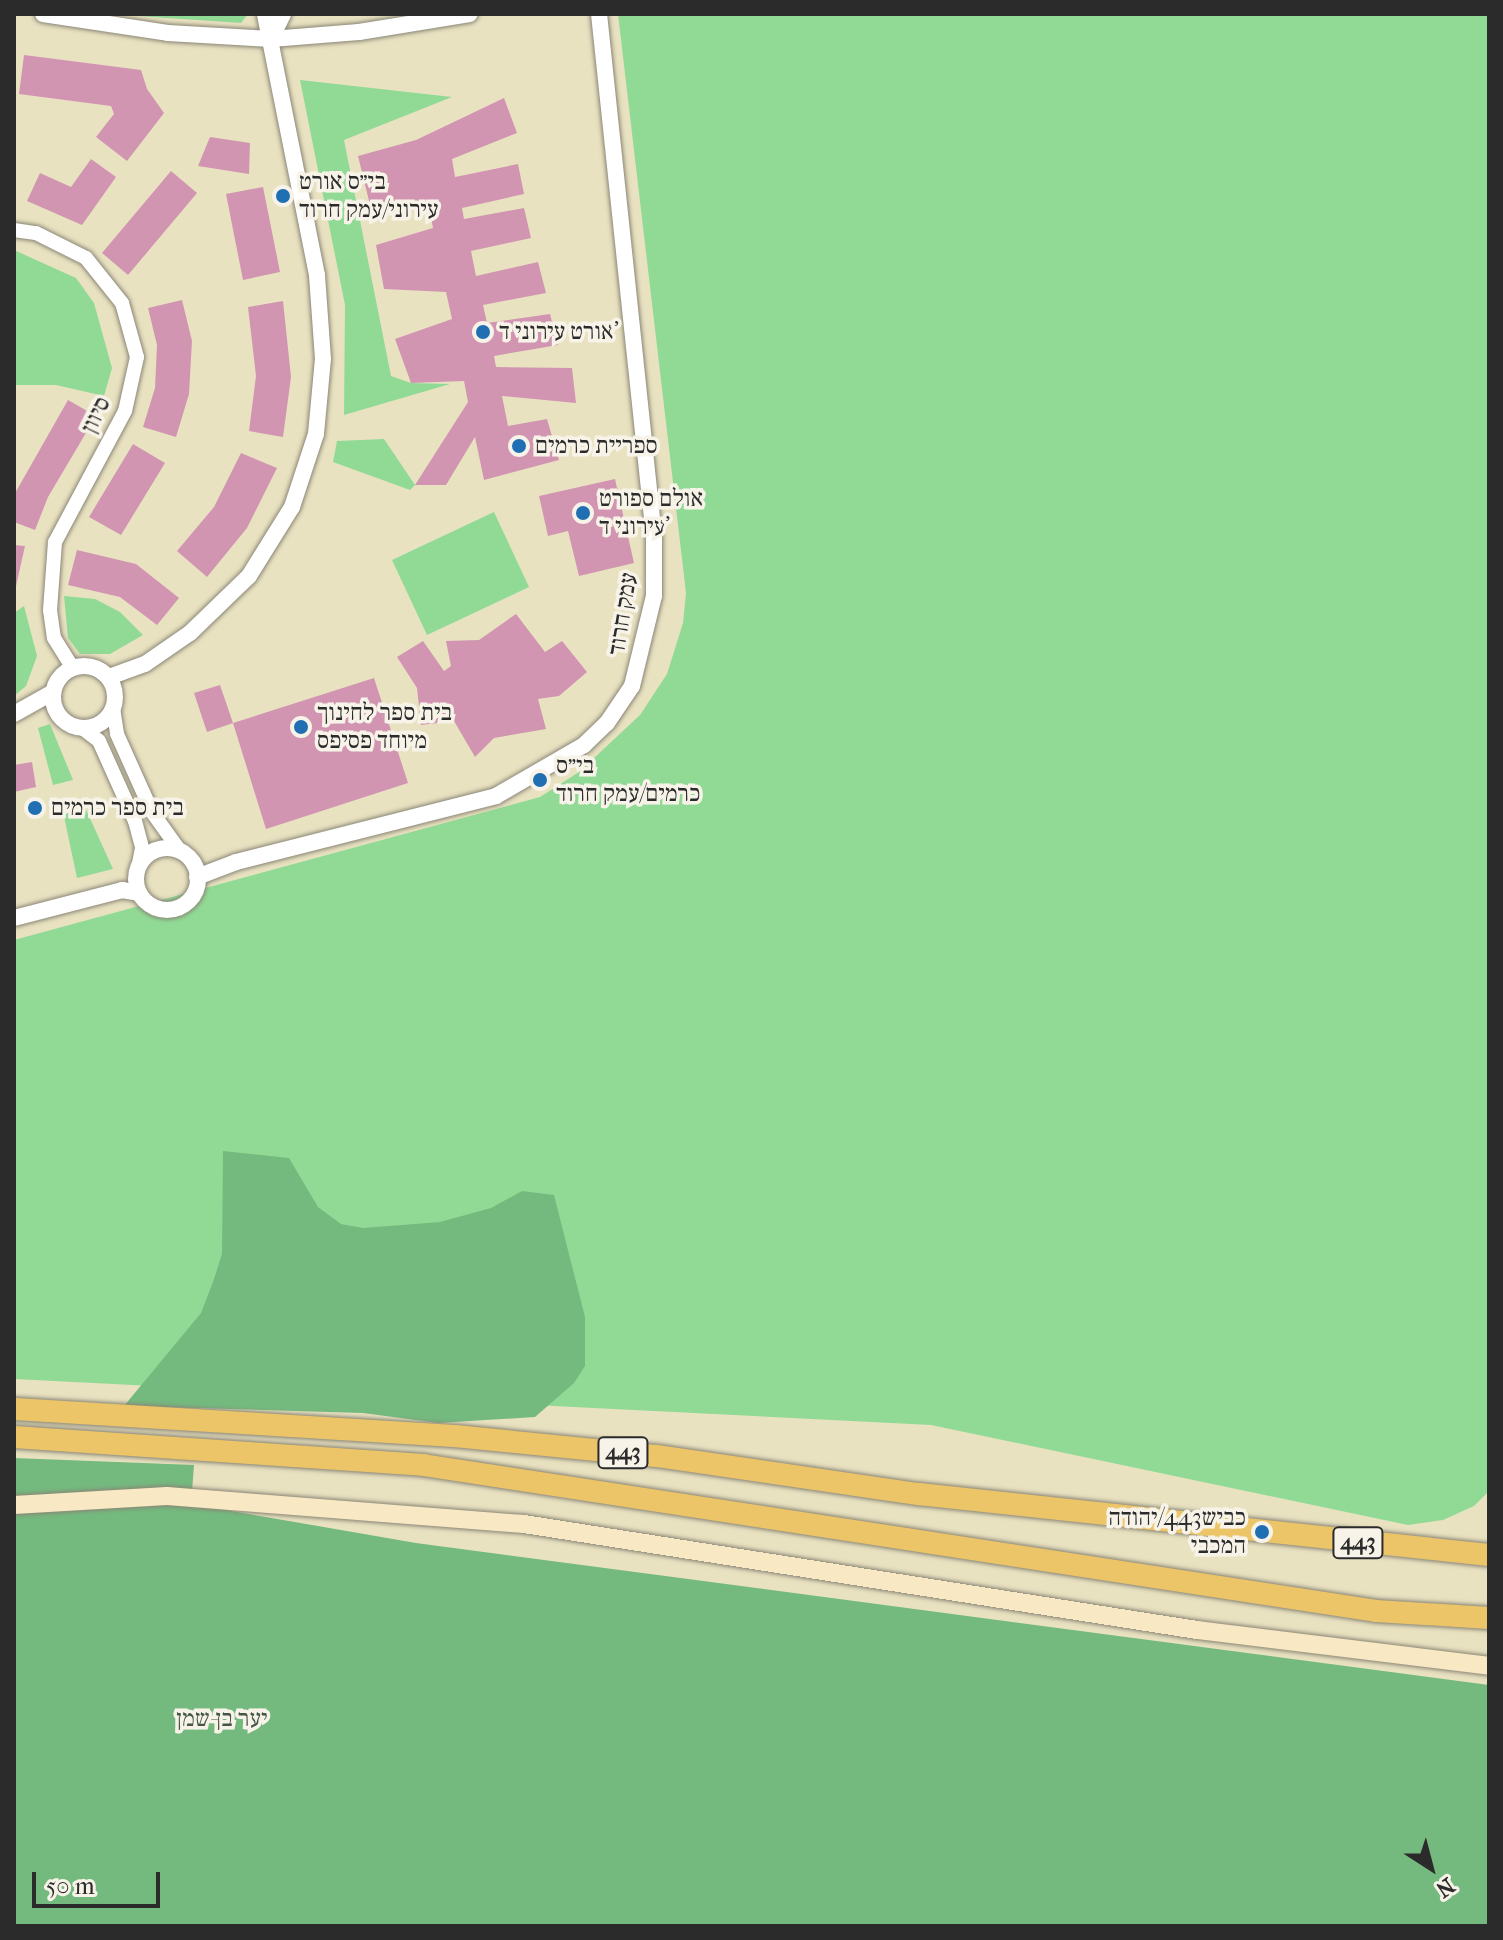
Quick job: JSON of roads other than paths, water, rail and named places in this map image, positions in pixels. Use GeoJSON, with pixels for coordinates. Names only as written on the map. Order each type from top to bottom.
{"type":"FeatureCollection","features":[{"type":"Feature","properties":{"kind":"highway","name":"443"},"geometry":{"type":"LineString","coordinates":[[14,1409],[455,1436],[1489,1555]]}},
{"type":"Feature","properties":{"kind":"highway","name":"443"},"geometry":{"type":"LineString","coordinates":[[14,1437],[423,1465],[1376,1611],[1489,1618]]}},
{"type":"Feature","properties":{"kind":"highway"},"geometry":{"type":"LineString","coordinates":[[1437,1551],[1468,1547],[1489,1538]]}},
{"type":"Feature","properties":{"kind":"main road"},"geometry":{"type":"LineString","coordinates":[[14,1505],[167,1496],[524,1524],[1197,1630],[1489,1666]]}},
{"type":"Feature","properties":{"kind":"street"},"geometry":{"type":"LineString","coordinates":[[43,14],[168,33],[271,39],[470,14]]}},
{"type":"Feature","properties":{"kind":"street"},"geometry":{"type":"LineString","coordinates":[[14,714],[53,692],[73,668],[101,671],[109,677],[123,675],[190,633],[249,576],[292,507],[316,434],[323,359],[317,275],[265,14]]}},
{"type":"Feature","properties":{"kind":"street"},"geometry":{"type":"LineString","coordinates":[[271,39],[283,14]]}},
{"type":"Feature","properties":{"kind":"street","name":"עמק חרוד"},"geometry":{"type":"LineString","coordinates":[[197,877],[236,862],[496,796],[584,745],[607,723],[632,686],[651,611],[654,537],[599,14]]}},
{"type":"Feature","properties":{"kind":"street","name":"סיוון"},"geometry":{"type":"LineString","coordinates":[[14,230],[36,233],[86,258],[122,303],[137,357],[125,411],[55,542],[50,610],[54,638],[73,668]]}},
{"type":"Feature","properties":{"kind":"street"},"geometry":{"type":"LineString","coordinates":[[14,918],[122,890],[139,893],[154,908],[175,909],[191,899],[197,877],[152,812],[117,734],[114,688],[101,671]]}},
{"type":"Feature","properties":{"kind":"street"},"geometry":{"type":"LineString","coordinates":[[53,692],[62,719],[82,728],[99,741],[135,821],[142,848],[138,868],[139,893]]}},
{"type":"Feature","properties":{"kind":"street"},"geometry":{"type":"LineString","coordinates":[[82,728],[102,722],[113,708]]}},
{"type":"Feature","properties":{"kind":"street"},"geometry":{"type":"LineString","coordinates":[[138,868],[159,849],[180,851]]}},
{"type":"Feature","properties":{"kind":"place","name":"בי״ס אורט עירוני/עמק חרוד"},"geometry":{"type":"Point","coordinates":[283,196]}},
{"type":"Feature","properties":{"kind":"place","name":"אורט עירוני ד'"},"geometry":{"type":"Point","coordinates":[483,332]}},
{"type":"Feature","properties":{"kind":"place","name":"ספריית כרמים"},"geometry":{"type":"Point","coordinates":[519,446]}},
{"type":"Feature","properties":{"kind":"place","name":"אולם ספורט עירוני ד'"},"geometry":{"type":"Point","coordinates":[583,513]}},
{"type":"Feature","properties":{"kind":"place","name":"בית ספר לחינוך מיוחד פסיפס"},"geometry":{"type":"Point","coordinates":[301,727]}},
{"type":"Feature","properties":{"kind":"place","name":"בי״ס כרמים/עמק חרוד"},"geometry":{"type":"Point","coordinates":[540,780]}},
{"type":"Feature","properties":{"kind":"place","name":"בית ספר כרמים"},"geometry":{"type":"Point","coordinates":[35,808]}},
{"type":"Feature","properties":{"kind":"place","name":"כביש443/יהודה המכבי"},"geometry":{"type":"Point","coordinates":[1262,1532]}},
{"type":"Feature","properties":{"kind":"park label","name":"יער בן-שמן"},"geometry":{"type":"Point","coordinates":[222,1719]}}]}
